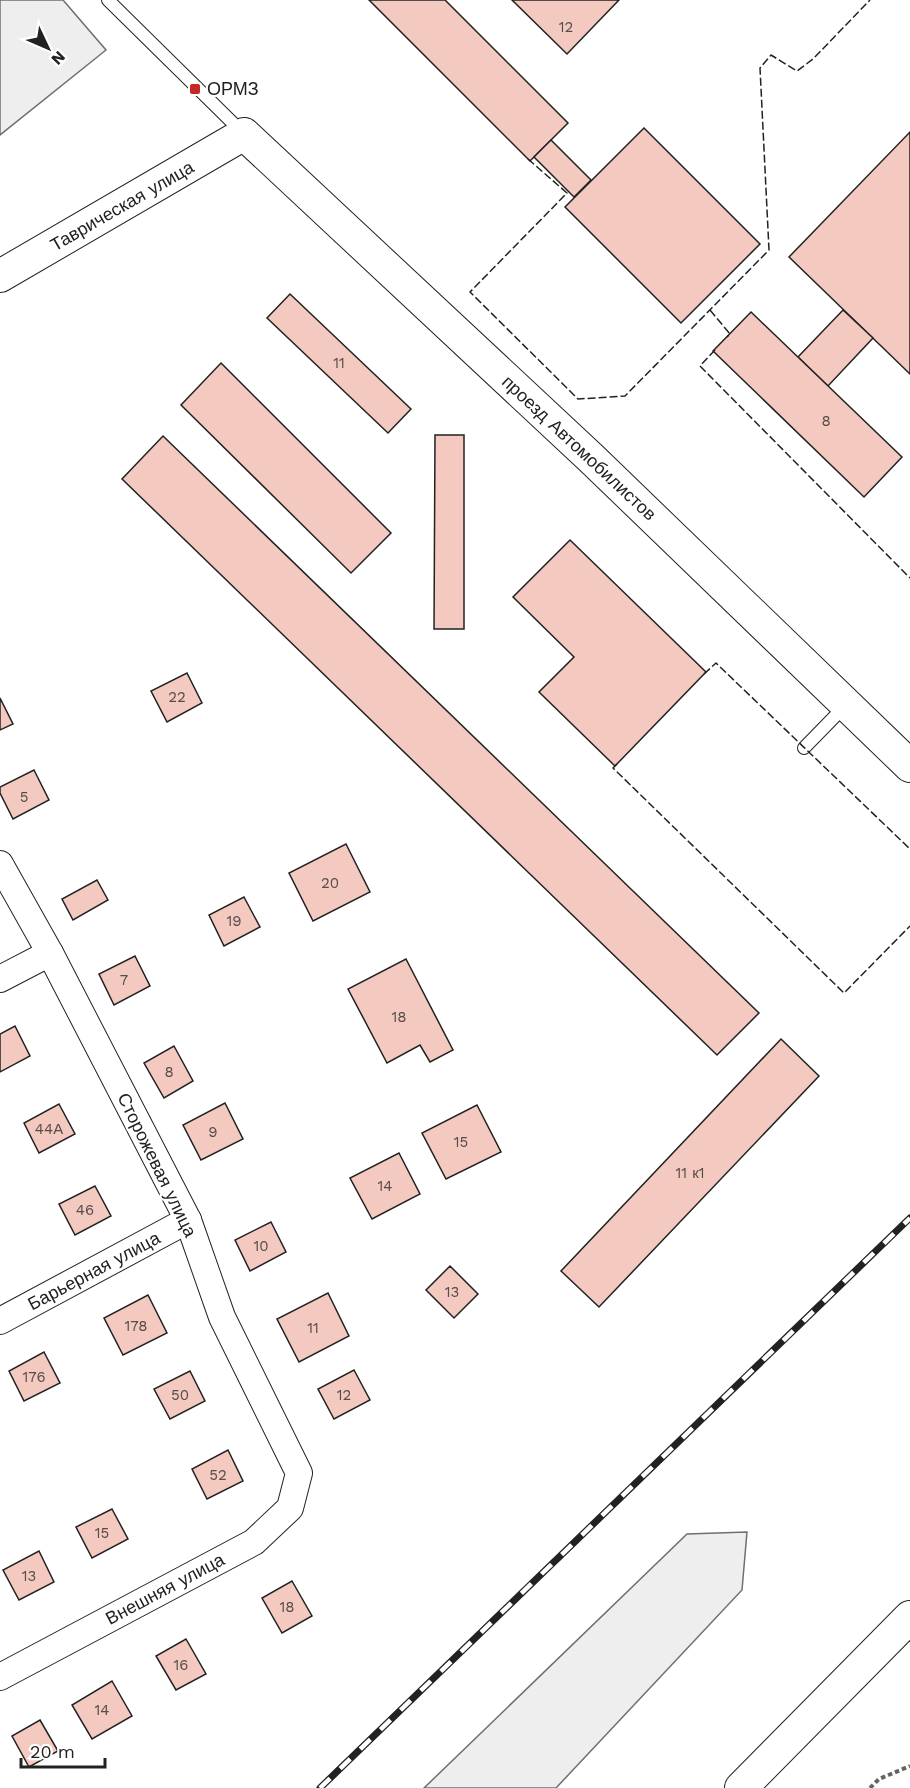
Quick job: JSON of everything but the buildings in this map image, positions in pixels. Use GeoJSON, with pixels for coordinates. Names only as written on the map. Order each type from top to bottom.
{"type":"FeatureCollection","features":[{"type":"Feature","properties":{"kind":"street","name":"Таврическая улица"},"geometry":{"type":"LineString","coordinates":[[0,276],[244,135]]}},
{"type":"Feature","properties":{"kind":"street","name":"проезд Автомобилистов"},"geometry":{"type":"LineString","coordinates":[[244,135],[591,458],[910,766]]}},
{"type":"Feature","properties":{"kind":"street","name":"Сторожевая улица"},"geometry":{"type":"LineString","coordinates":[[0,864],[50,953],[188,1220],[222,1317],[299,1473]]}},
{"type":"Feature","properties":{"kind":"street"},"geometry":{"type":"LineString","coordinates":[[0,979],[50,953]]}},
{"type":"Feature","properties":{"kind":"street","name":"Барьерная улица"},"geometry":{"type":"LineString","coordinates":[[0,1321],[188,1220]]}},
{"type":"Feature","properties":{"kind":"street","name":"Внешняя улица"},"geometry":{"type":"LineString","coordinates":[[0,1677],[254,1542],[290,1508],[299,1473]]}},
{"type":"Feature","properties":{"kind":"street"},"geometry":{"type":"LineString","coordinates":[[741,1788],[910,1617]]}},
{"type":"Feature","properties":{"kind":"lane"},"geometry":{"type":"LineString","coordinates":[[108,0],[244,135]]}},
{"type":"Feature","properties":{"kind":"lane"},"geometry":{"type":"LineString","coordinates":[[804,748],[846,704]]}},
{"type":"Feature","properties":{"kind":"path"},"geometry":{"type":"LineString","coordinates":[[870,1788],[879,1779],[910,1766]]}},
{"type":"Feature","properties":{"kind":"shaded area"},"geometry":{"type":"Polygon","coordinates":[[[0,0],[63,0],[106,50],[0,135],[0,0]]]}},
{"type":"Feature","properties":{"kind":"shaded area"},"geometry":{"type":"Polygon","coordinates":[[[747,1532],[742,1590],[556,1788],[424,1788],[687,1534],[747,1532]]]}},
{"type":"Feature","properties":{"kind":"railway"},"geometry":{"type":"LineString","coordinates":[[320,1788],[910,1218]]}},
{"type":"Feature","properties":{"kind":"fence"},"geometry":{"type":"LineString","coordinates":[[528,159],[567,193],[470,292],[578,399],[625,396],[769,250],[760,68],[771,55],[797,71],[813,59],[870,0]]}},
{"type":"Feature","properties":{"kind":"fence"},"geometry":{"type":"LineString","coordinates":[[710,310],[730,334],[727,337]]}},
{"type":"Feature","properties":{"kind":"fence"},"geometry":{"type":"LineString","coordinates":[[715,350],[700,366],[910,578]]}},
{"type":"Feature","properties":{"kind":"fence"},"geometry":{"type":"LineString","coordinates":[[704,674],[716,663],[910,849]]}},
{"type":"Feature","properties":{"kind":"fence"},"geometry":{"type":"LineString","coordinates":[[617,764],[613,768],[844,993],[910,926]]}},
{"type":"Feature","properties":{"kind":"place","name":"ОРМЗ"},"geometry":{"type":"Point","coordinates":[195,89]}}]}
